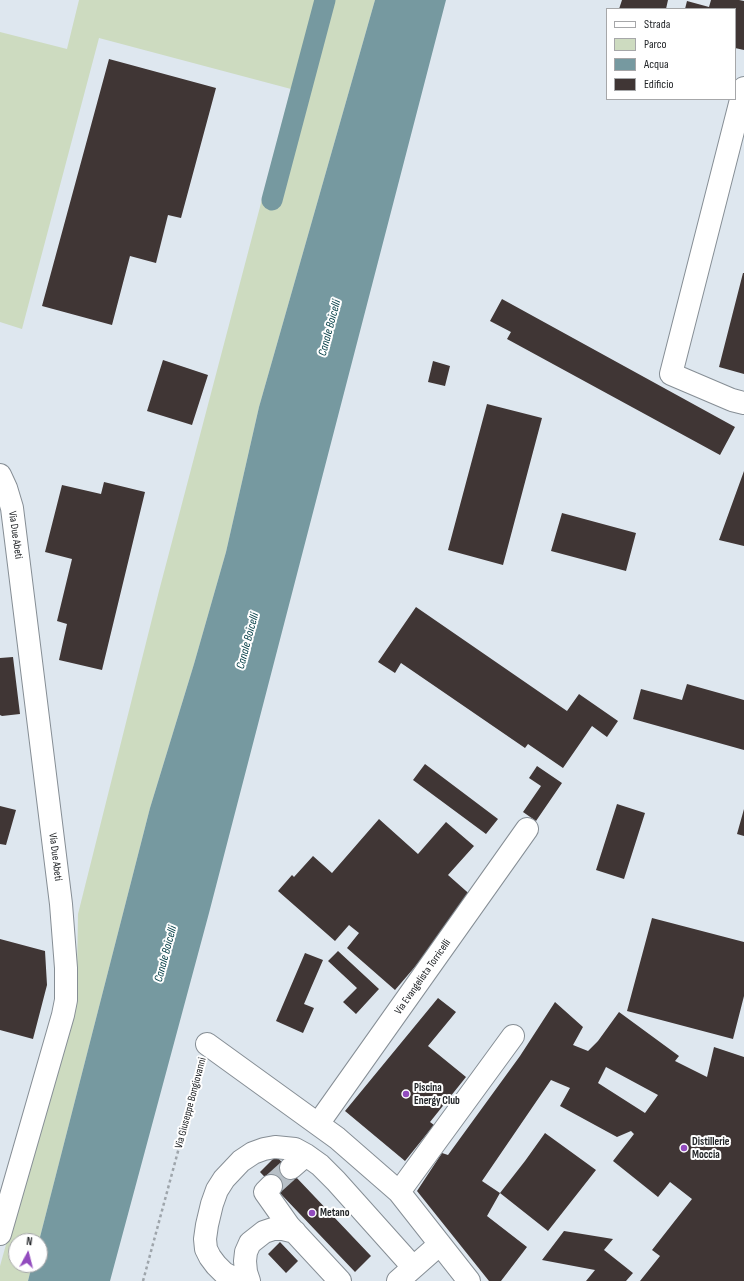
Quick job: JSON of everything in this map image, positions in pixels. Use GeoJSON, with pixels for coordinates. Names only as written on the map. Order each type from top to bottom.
{"type":"FeatureCollection","features":[{"type":"Feature","properties":{"kind":"street"},"geometry":{"type":"LineString","coordinates":[[744,88],[671,374],[744,404]]}},
{"type":"Feature","properties":{"kind":"street","name":"Via Due Abeti"},"geometry":{"type":"LineString","coordinates":[[0,475],[12,508],[60,897],[66,968],[66,1000],[63,1015],[0,1234]]}},
{"type":"Feature","properties":{"kind":"street","name":"Via Evangelista Torricelli"},"geometry":{"type":"LineString","coordinates":[[318,1124],[527,829]]}},
{"type":"Feature","properties":{"kind":"street"},"geometry":{"type":"LineString","coordinates":[[399,1192],[513,1036]]}},
{"type":"Feature","properties":{"kind":"street","name":"Via Giuseppe Bongiovanni"},"geometry":{"type":"LineString","coordinates":[[207,1044],[337,1138],[399,1192],[469,1281]]}},
{"type":"Feature","properties":{"kind":"street"},"geometry":{"type":"LineString","coordinates":[[239,1281],[224,1273],[210,1257],[206,1250],[205,1240],[207,1225],[217,1190],[224,1179],[241,1161],[253,1153],[264,1149],[275,1147],[295,1149],[299,1161],[320,1165],[336,1181],[406,1274],[440,1244]]}},
{"type":"Feature","properties":{"kind":"street"},"geometry":{"type":"LineString","coordinates":[[271,1186],[265,1192],[294,1232],[340,1281]]}},
{"type":"Feature","properties":{"kind":"street"},"geometry":{"type":"LineString","coordinates":[[249,1281],[244,1261],[250,1243],[264,1232],[273,1229],[283,1229],[294,1232]]}},
{"type":"Feature","properties":{"kind":"path","name":"Via Giuseppe Bongiovanni"},"geometry":{"type":"LineString","coordinates":[[143,1281],[207,1044]]}},
{"type":"Feature","properties":{"kind":"green space"},"geometry":{"type":"Polygon","coordinates":[[[79,0],[375,0],[259,407],[226,552],[150,808],[41,1233],[9,1233],[72,1009],[77,973],[78,914],[159,591],[291,89],[99,38],[22,329],[0,322],[0,32],[67,49],[79,0]]]}},
{"type":"Feature","properties":{"kind":"green space"},"geometry":{"type":"Polygon","coordinates":[[[8,1237],[8,1273],[30,1273],[28,1281],[0,1281],[0,1266],[8,1237]]]}},
{"type":"Feature","properties":{"kind":"water","name":"Canale Boicelli"},"geometry":{"type":"Polygon","coordinates":[[[375,0],[446,0],[209,913],[110,1281],[28,1281],[30,1273],[48,1273],[48,1233],[41,1233],[150,808],[226,552],[259,407],[375,0]]]}},
{"type":"Feature","properties":{"kind":"building"},"geometry":{"type":"Polygon","coordinates":[[[622,0],[668,0],[666,8],[619,8],[622,0]]]}},
{"type":"Feature","properties":{"kind":"building"},"geometry":{"type":"Polygon","coordinates":[[[711,0],[744,1],[744,50],[736,48],[736,8],[685,8],[687,1],[709,7],[711,0]]]}},
{"type":"Feature","properties":{"kind":"building"},"geometry":{"type":"Polygon","coordinates":[[[109,59],[216,88],[181,218],[168,215],[156,263],[130,256],[112,325],[42,306],[109,59]]]}},
{"type":"Feature","properties":{"kind":"building"},"geometry":{"type":"Polygon","coordinates":[[[744,273],[744,374],[719,367],[744,273]]]}},
{"type":"Feature","properties":{"kind":"building"},"geometry":{"type":"Polygon","coordinates":[[[502,299],[735,427],[720,455],[507,339],[511,332],[490,321],[502,299]]]}},
{"type":"Feature","properties":{"kind":"building"},"geometry":{"type":"Polygon","coordinates":[[[163,360],[208,375],[192,425],[147,411],[163,360]]]}},
{"type":"Feature","properties":{"kind":"building"},"geometry":{"type":"Polygon","coordinates":[[[433,361],[450,366],[445,386],[428,382],[433,361]]]}},
{"type":"Feature","properties":{"kind":"building"},"geometry":{"type":"Polygon","coordinates":[[[487,404],[542,418],[503,565],[448,550],[487,404]]]}},
{"type":"Feature","properties":{"kind":"building"},"geometry":{"type":"Polygon","coordinates":[[[744,471],[744,546],[719,540],[744,471]]]}},
{"type":"Feature","properties":{"kind":"building"},"geometry":{"type":"Polygon","coordinates":[[[104,482],[145,492],[102,670],[59,660],[67,624],[57,621],[72,559],[45,552],[62,485],[101,494],[104,482]]]}},
{"type":"Feature","properties":{"kind":"building"},"geometry":{"type":"Polygon","coordinates":[[[562,513],[636,533],[626,571],[551,551],[562,513]]]}},
{"type":"Feature","properties":{"kind":"building"},"geometry":{"type":"Polygon","coordinates":[[[416,607],[567,711],[579,694],[618,721],[607,737],[592,726],[563,768],[528,744],[525,748],[401,663],[395,673],[378,662],[416,607]]]}},
{"type":"Feature","properties":{"kind":"building"},"geometry":{"type":"Polygon","coordinates":[[[13,657],[20,714],[2,716],[0,715],[0,658],[13,657]]]}},
{"type":"Feature","properties":{"kind":"building"},"geometry":{"type":"Polygon","coordinates":[[[687,684],[744,700],[744,750],[633,719],[641,689],[682,700],[687,684]]]}},
{"type":"Feature","properties":{"kind":"building"},"geometry":{"type":"Polygon","coordinates":[[[425,764],[498,819],[486,834],[413,780],[425,764]]]}},
{"type":"Feature","properties":{"kind":"building"},"geometry":{"type":"Polygon","coordinates":[[[537,766],[562,783],[536,821],[523,812],[541,786],[529,778],[537,766]]]}},
{"type":"Feature","properties":{"kind":"building"},"geometry":{"type":"Polygon","coordinates":[[[617,804],[645,813],[624,879],[596,870],[617,804]]]}},
{"type":"Feature","properties":{"kind":"building"},"geometry":{"type":"Polygon","coordinates":[[[0,806],[16,810],[6,845],[0,844],[0,806]]]}},
{"type":"Feature","properties":{"kind":"building"},"geometry":{"type":"Polygon","coordinates":[[[744,809],[744,836],[737,834],[744,809]]]}},
{"type":"Feature","properties":{"kind":"building"},"geometry":{"type":"Polygon","coordinates":[[[379,819],[418,854],[446,822],[474,846],[448,875],[474,898],[395,990],[347,948],[359,933],[349,925],[335,941],[278,891],[292,875],[294,877],[313,856],[332,873],[379,819]]]}},
{"type":"Feature","properties":{"kind":"building"},"geometry":{"type":"Polygon","coordinates":[[[652,918],[744,942],[744,996],[733,1039],[627,1011],[652,918]]]}},
{"type":"Feature","properties":{"kind":"building"},"geometry":{"type":"Polygon","coordinates":[[[0,939],[45,951],[47,985],[33,1039],[0,1030],[0,939]]]}},
{"type":"Feature","properties":{"kind":"building"},"geometry":{"type":"Polygon","coordinates":[[[338,951],[379,989],[356,1014],[343,1002],[357,988],[328,961],[338,951]]]}},
{"type":"Feature","properties":{"kind":"building"},"geometry":{"type":"Polygon","coordinates":[[[305,953],[323,960],[304,1004],[314,1008],[303,1033],[276,1021],[305,953]]]}},
{"type":"Feature","properties":{"kind":"building"},"geometry":{"type":"Polygon","coordinates":[[[438,998],[456,1012],[428,1046],[466,1077],[430,1122],[434,1125],[405,1161],[345,1111],[438,998]]]}},
{"type":"Feature","properties":{"kind":"building"},"geometry":{"type":"Polygon","coordinates":[[[555,1002],[583,1027],[573,1045],[588,1051],[598,1041],[619,1012],[679,1056],[675,1061],[707,1077],[714,1047],[744,1057],[744,1281],[640,1281],[660,1256],[652,1250],[692,1199],[670,1182],[658,1197],[613,1161],[634,1134],[631,1131],[617,1137],[560,1106],[570,1088],[551,1080],[482,1181],[500,1193],[487,1216],[527,1247],[501,1281],[489,1281],[417,1191],[442,1153],[448,1155],[520,1056],[555,1002]],[[606,1067],[598,1083],[645,1113],[658,1095],[606,1067]]]}},
{"type":"Feature","properties":{"kind":"building"},"geometry":{"type":"Polygon","coordinates":[[[545,1133],[596,1170],[548,1231],[500,1193],[545,1133]]]}},
{"type":"Feature","properties":{"kind":"building"},"geometry":{"type":"Polygon","coordinates":[[[276,1156],[371,1256],[355,1272],[260,1172],[276,1156]]]}},
{"type":"Feature","properties":{"kind":"building"},"geometry":{"type":"Polygon","coordinates":[[[564,1231],[613,1239],[604,1250],[633,1273],[626,1281],[586,1281],[595,1270],[542,1260],[564,1231]]]}},
{"type":"Feature","properties":{"kind":"building"},"geometry":{"type":"Polygon","coordinates":[[[280,1242],[298,1261],[286,1273],[268,1254],[280,1242]]]}},
{"type":"Feature","properties":{"kind":"waterway"},"geometry":{"type":"LineString","coordinates":[[272,200],[325,0]]}},
{"type":"Feature","properties":{"kind":"tunnel"},"geometry":{"type":"LineString","coordinates":[[271,1186],[291,1168]]}},
{"type":"Feature","properties":{"kind":"place","name":"Piscina Energy Club"},"geometry":{"type":"Point","coordinates":[406,1094]}},
{"type":"Feature","properties":{"kind":"place","name":"Distillerie Moccia"},"geometry":{"type":"Point","coordinates":[684,1148]}},
{"type":"Feature","properties":{"kind":"place","name":"Metano"},"geometry":{"type":"Point","coordinates":[312,1213]}}]}
